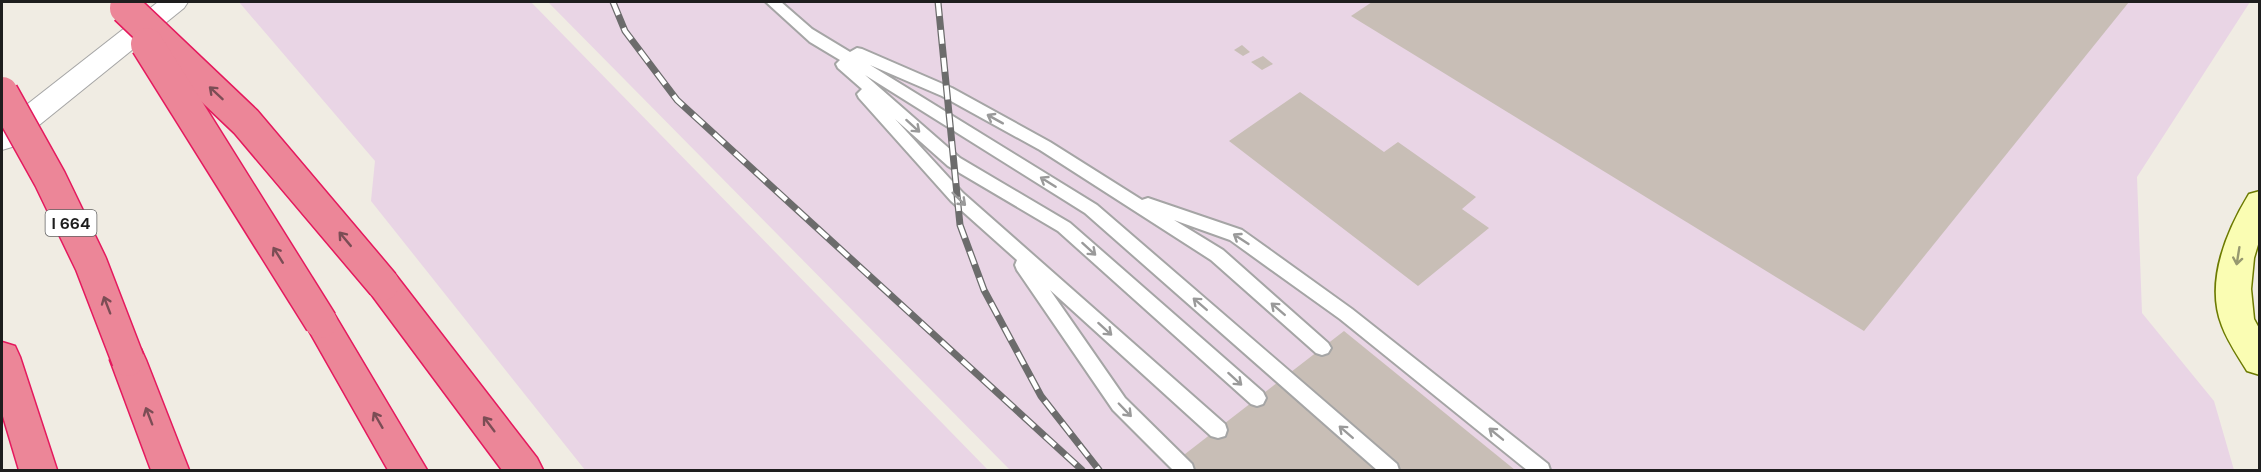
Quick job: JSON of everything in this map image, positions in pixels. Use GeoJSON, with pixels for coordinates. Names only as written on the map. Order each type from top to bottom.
{"type":"FeatureCollection","features":[{"type":"Feature","properties":{"kind":"highway"},"geometry":{"type":"LineString","coordinates":[[121,5],[246,122],[383,284],[524,471]]}},
{"type":"Feature","properties":{"kind":"highway"},"geometry":{"type":"LineString","coordinates":[[121,5],[321,322],[408,471]]}},
{"type":"Feature","properties":{"kind":"highway","name":"I 664"},"geometry":{"type":"LineString","coordinates":[[2,93],[50,179],[91,264],[170,471]]}},
{"type":"Feature","properties":{"kind":"highway"},"geometry":{"type":"LineString","coordinates":[[2,357],[38,471]]}},
{"type":"Feature","properties":{"kind":"street"},"geometry":{"type":"LineString","coordinates":[[2,139],[175,2]]}},
{"type":"Feature","properties":{"kind":"street"},"geometry":{"type":"LineString","coordinates":[[2259,203],[2241,239],[2234,282],[2237,320],[2259,360]]}},
{"type":"Feature","properties":{"kind":"lane"},"geometry":{"type":"LineString","coordinates":[[773,2],[954,162],[1064,227],[1257,398]]}},
{"type":"Feature","properties":{"kind":"lane"},"geometry":{"type":"LineString","coordinates":[[807,32],[947,92],[1045,146],[1217,255],[1322,348]]}},
{"type":"Feature","properties":{"kind":"lane"},"geometry":{"type":"LineString","coordinates":[[807,32],[957,197],[1218,430]]}},
{"type":"Feature","properties":{"kind":"lane"},"geometry":{"type":"LineString","coordinates":[[807,32],[1091,209],[1390,471]]}},
{"type":"Feature","properties":{"kind":"lane"},"geometry":{"type":"LineString","coordinates":[[1121,194],[1236,235],[1346,314],[1541,471]]}},
{"type":"Feature","properties":{"kind":"lane"},"geometry":{"type":"LineString","coordinates":[[1007,242],[1119,404],[1185,471]]}},
{"type":"Feature","properties":{"kind":"shaded area"},"geometry":{"type":"Polygon","coordinates":[[[239,2],[531,2],[988,470],[585,470],[371,201],[375,161],[239,2]]]}},
{"type":"Feature","properties":{"kind":"shaded area"},"geometry":{"type":"Polygon","coordinates":[[[548,2],[2250,2],[2137,177],[2142,313],[2214,401],[2234,470],[1010,470],[548,2]]]}},
{"type":"Feature","properties":{"kind":"building"},"geometry":{"type":"Polygon","coordinates":[[[1372,2],[2129,2],[1864,331],[1351,16],[1372,2]]]}},
{"type":"Feature","properties":{"kind":"building"},"geometry":{"type":"Polygon","coordinates":[[[1242,45],[1250,52],[1243,56],[1234,50],[1242,45]]]}},
{"type":"Feature","properties":{"kind":"building"},"geometry":{"type":"Polygon","coordinates":[[[1263,56],[1273,64],[1262,70],[1251,62],[1263,56]]]}},
{"type":"Feature","properties":{"kind":"building"},"geometry":{"type":"Polygon","coordinates":[[[1300,92],[1384,152],[1398,142],[1476,197],[1462,209],[1489,228],[1418,286],[1229,141],[1300,92]]]}},
{"type":"Feature","properties":{"kind":"building"},"geometry":{"type":"Polygon","coordinates":[[[1344,331],[1515,470],[1186,470],[1176,461],[1344,331]]]}},
{"type":"Feature","properties":{"kind":"railway"},"geometry":{"type":"LineString","coordinates":[[613,2],[625,31],[677,100],[1082,470]]}},
{"type":"Feature","properties":{"kind":"railway"},"geometry":{"type":"LineString","coordinates":[[938,2],[960,225],[984,290],[1041,396],[1099,470]]}}]}
